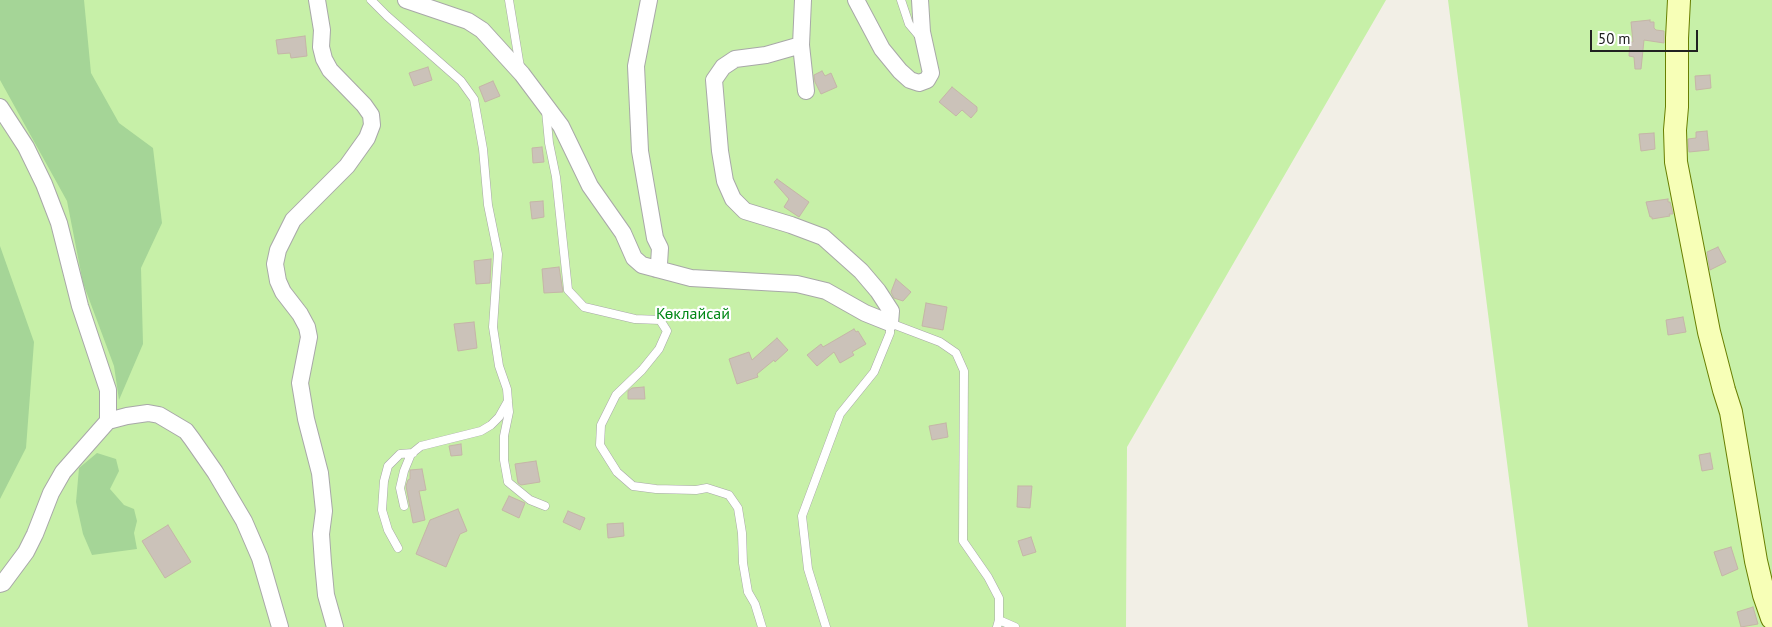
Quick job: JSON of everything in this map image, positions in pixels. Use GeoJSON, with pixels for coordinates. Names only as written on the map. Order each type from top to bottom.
{"type":"FeatureCollection","features":[{"type":"Feature","properties":{"kind":"street"},"geometry":{"type":"LineString","coordinates":[[317,0],[322,30],[321,47],[324,59],[330,70],[364,105],[371,115],[372,125],[367,138],[347,166],[293,220],[278,250],[276,264],[278,281],[283,292],[300,314],[309,338],[300,382],[306,419],[320,472],[324,511],[321,534],[326,595],[335,627]]}},
{"type":"Feature","properties":{"kind":"street"},"geometry":{"type":"LineString","coordinates":[[406,0],[468,21],[482,30],[522,74],[561,126],[590,186],[623,233],[634,258],[642,265],[691,278],[797,284],[826,292],[865,313],[890,323],[892,311],[878,291],[861,271],[823,237],[745,211],[733,199],[725,181],[720,151],[714,80],[723,67],[735,59],[766,55],[801,45]]}},
{"type":"Feature","properties":{"kind":"street"},"geometry":{"type":"LineString","coordinates":[[649,0],[636,66],[640,151],[655,238],[660,248],[659,264],[656,269]]}},
{"type":"Feature","properties":{"kind":"street"},"geometry":{"type":"LineString","coordinates":[[803,0],[801,45],[806,91]]}},
{"type":"Feature","properties":{"kind":"street"},"geometry":{"type":"LineString","coordinates":[[856,0],[882,49],[900,71],[910,80],[919,83],[927,80],[930,73],[922,32],[920,0]]}},
{"type":"Feature","properties":{"kind":"street"},"geometry":{"type":"LineString","coordinates":[[1679,0],[1675,130],[1676,162],[1707,322],[1731,412],[1756,561],[1772,618]]}},
{"type":"Feature","properties":{"kind":"street"},"geometry":{"type":"LineString","coordinates":[[0,107],[26,147],[44,184],[59,223],[80,306],[108,390],[108,421]]}},
{"type":"Feature","properties":{"kind":"street"},"geometry":{"type":"LineString","coordinates":[[1,584],[26,552],[51,493],[63,472],[108,421],[148,413],[159,415],[186,431],[215,472],[244,521],[260,558],[280,627]]}},
{"type":"Feature","properties":{"kind":"lane"},"geometry":{"type":"LineString","coordinates":[[371,0],[461,80],[474,99],[483,149],[488,204],[498,254],[493,327],[499,366],[507,389],[509,412],[504,436],[504,460],[508,482],[530,500],[545,506]]}},
{"type":"Feature","properties":{"kind":"lane"},"geometry":{"type":"LineString","coordinates":[[509,0],[522,74]]}},
{"type":"Feature","properties":{"kind":"lane"},"geometry":{"type":"LineString","coordinates":[[901,0],[909,24],[924,42]]}},
{"type":"Feature","properties":{"kind":"lane"},"geometry":{"type":"LineString","coordinates":[[546,107],[549,144],[556,177],[568,290],[584,308],[635,319],[660,320],[667,331],[659,349],[642,370],[616,395],[601,424],[600,444],[617,472],[634,486],[656,489],[696,490],[706,488],[729,494],[738,508],[742,533],[743,563],[748,592],[757,609],[762,627]]}},
{"type":"Feature","properties":{"kind":"lane"},"geometry":{"type":"LineString","coordinates":[[826,627],[808,569],[802,516],[840,414],[874,372],[890,333],[890,323],[940,342],[956,353],[964,371],[963,542],[988,577],[1000,598],[998,624],[1015,627]]}},
{"type":"Feature","properties":{"kind":"lane"},"geometry":{"type":"LineString","coordinates":[[404,506],[400,488],[404,471],[413,453],[420,446],[481,431],[500,417],[508,401]]}},
{"type":"Feature","properties":{"kind":"lane"},"geometry":{"type":"LineString","coordinates":[[398,548],[388,530],[382,510],[384,481],[388,466],[400,454],[413,453]]}},
{"type":"Feature","properties":{"kind":"green space","name":"Көклайсай"},"geometry":{"type":"Polygon","coordinates":[[[0,0],[1386,0],[1127,447],[1126,627],[0,627],[0,0]]]}},
{"type":"Feature","properties":{"kind":"green space"},"geometry":{"type":"Polygon","coordinates":[[[0,0],[84,0],[91,73],[119,123],[153,148],[162,223],[141,268],[143,344],[119,400],[114,366],[83,283],[67,201],[0,80],[0,0]]]}},
{"type":"Feature","properties":{"kind":"green space"},"geometry":{"type":"Polygon","coordinates":[[[1448,0],[1772,0],[1772,627],[1528,627],[1448,0]]]}},
{"type":"Feature","properties":{"kind":"green space"},"geometry":{"type":"Polygon","coordinates":[[[0,246],[34,342],[26,448],[0,499],[0,246]]]}},
{"type":"Feature","properties":{"kind":"green space"},"geometry":{"type":"Polygon","coordinates":[[[97,453],[116,459],[119,471],[110,489],[124,505],[134,509],[137,521],[134,533],[137,549],[92,555],[83,534],[76,502],[79,468],[97,453]]]}},
{"type":"Feature","properties":{"kind":"building"},"geometry":{"type":"Polygon","coordinates":[[[1650,20],[1650,22],[1654,22],[1656,30],[1664,31],[1664,43],[1644,40],[1641,69],[1635,69],[1634,57],[1629,56],[1630,42],[1633,42],[1631,22],[1650,20]]]}},
{"type":"Feature","properties":{"kind":"building"},"geometry":{"type":"Polygon","coordinates":[[[305,36],[307,56],[291,58],[290,53],[278,54],[276,40],[305,36]]]}},
{"type":"Feature","properties":{"kind":"building"},"geometry":{"type":"Polygon","coordinates":[[[428,67],[432,80],[414,86],[409,73],[428,67]]]}},
{"type":"Feature","properties":{"kind":"building"},"geometry":{"type":"Polygon","coordinates":[[[822,71],[825,76],[831,73],[837,87],[821,94],[814,75],[822,71]]]}},
{"type":"Feature","properties":{"kind":"building"},"geometry":{"type":"Polygon","coordinates":[[[1710,75],[1711,88],[1696,90],[1695,76],[1710,75]]]}},
{"type":"Feature","properties":{"kind":"building"},"geometry":{"type":"Polygon","coordinates":[[[493,81],[500,96],[485,102],[479,87],[493,81]]]}},
{"type":"Feature","properties":{"kind":"building"},"geometry":{"type":"Polygon","coordinates":[[[952,87],[977,107],[977,111],[971,118],[962,110],[956,116],[939,102],[952,87]]]}},
{"type":"Feature","properties":{"kind":"building"},"geometry":{"type":"Polygon","coordinates":[[[1707,131],[1709,150],[1689,152],[1688,139],[1696,138],[1696,132],[1707,131]]]}},
{"type":"Feature","properties":{"kind":"building"},"geometry":{"type":"Polygon","coordinates":[[[1654,133],[1655,149],[1641,151],[1639,134],[1654,133]]]}},
{"type":"Feature","properties":{"kind":"building"},"geometry":{"type":"Polygon","coordinates":[[[542,147],[544,162],[533,163],[532,148],[542,147]]]}},
{"type":"Feature","properties":{"kind":"building"},"geometry":{"type":"Polygon","coordinates":[[[777,179],[809,202],[799,217],[784,207],[789,199],[774,182],[777,179]]]}},
{"type":"Feature","properties":{"kind":"building"},"geometry":{"type":"Polygon","coordinates":[[[1668,199],[1673,214],[1652,219],[1646,202],[1668,199]]]}},
{"type":"Feature","properties":{"kind":"building"},"geometry":{"type":"Polygon","coordinates":[[[543,201],[544,217],[532,219],[530,202],[543,201]]]}},
{"type":"Feature","properties":{"kind":"building"},"geometry":{"type":"Polygon","coordinates":[[[1718,247],[1726,262],[1710,270],[1707,252],[1718,247]]]}},
{"type":"Feature","properties":{"kind":"building"},"geometry":{"type":"Polygon","coordinates":[[[491,259],[490,283],[476,284],[474,261],[491,259]]]}},
{"type":"Feature","properties":{"kind":"building"},"geometry":{"type":"Polygon","coordinates":[[[559,267],[563,292],[544,293],[542,269],[559,267]]]}},
{"type":"Feature","properties":{"kind":"building"},"geometry":{"type":"Polygon","coordinates":[[[896,279],[911,292],[903,301],[894,298],[891,292],[896,279]]]}},
{"type":"Feature","properties":{"kind":"building"},"geometry":{"type":"Polygon","coordinates":[[[926,303],[947,307],[943,330],[922,326],[926,303]]]}},
{"type":"Feature","properties":{"kind":"building"},"geometry":{"type":"Polygon","coordinates":[[[1683,317],[1686,332],[1668,335],[1666,320],[1683,317]]]}},
{"type":"Feature","properties":{"kind":"building"},"geometry":{"type":"Polygon","coordinates":[[[474,322],[477,348],[458,351],[454,324],[474,322]]]}},
{"type":"Feature","properties":{"kind":"building"},"geometry":{"type":"Polygon","coordinates":[[[854,329],[856,332],[858,331],[866,344],[852,352],[854,355],[840,363],[834,352],[817,366],[807,355],[821,344],[823,347],[854,329]]]}},
{"type":"Feature","properties":{"kind":"building"},"geometry":{"type":"Polygon","coordinates":[[[777,338],[788,350],[775,362],[774,360],[757,374],[758,377],[737,384],[729,359],[749,352],[752,360],[777,338]]]}},
{"type":"Feature","properties":{"kind":"building"},"geometry":{"type":"Polygon","coordinates":[[[644,387],[645,399],[628,399],[628,391],[632,388],[644,387]]]}},
{"type":"Feature","properties":{"kind":"building"},"geometry":{"type":"Polygon","coordinates":[[[946,423],[948,437],[932,440],[929,426],[946,423]]]}},
{"type":"Feature","properties":{"kind":"building"},"geometry":{"type":"Polygon","coordinates":[[[461,444],[462,455],[451,456],[449,446],[461,444]]]}},
{"type":"Feature","properties":{"kind":"building"},"geometry":{"type":"Polygon","coordinates":[[[1710,453],[1713,469],[1702,471],[1699,455],[1710,453]]]}},
{"type":"Feature","properties":{"kind":"building"},"geometry":{"type":"Polygon","coordinates":[[[536,461],[540,482],[521,485],[518,483],[515,464],[536,461]]]}},
{"type":"Feature","properties":{"kind":"building"},"geometry":{"type":"Polygon","coordinates":[[[422,469],[426,490],[419,491],[425,520],[413,523],[406,486],[410,479],[410,470],[422,469]]]}},
{"type":"Feature","properties":{"kind":"building"},"geometry":{"type":"Polygon","coordinates":[[[1018,486],[1032,486],[1030,508],[1017,507],[1018,486]]]}},
{"type":"Feature","properties":{"kind":"building"},"geometry":{"type":"Polygon","coordinates":[[[509,496],[525,503],[519,518],[502,510],[509,496]]]}},
{"type":"Feature","properties":{"kind":"building"},"geometry":{"type":"Polygon","coordinates":[[[458,509],[467,531],[460,534],[446,567],[416,554],[430,520],[458,509]]]}},
{"type":"Feature","properties":{"kind":"building"},"geometry":{"type":"Polygon","coordinates":[[[568,511],[585,518],[580,530],[563,522],[568,511]]]}},
{"type":"Feature","properties":{"kind":"building"},"geometry":{"type":"Polygon","coordinates":[[[623,523],[624,536],[608,538],[607,524],[623,523]]]}},
{"type":"Feature","properties":{"kind":"building"},"geometry":{"type":"Polygon","coordinates":[[[168,525],[191,562],[165,578],[142,541],[168,525]]]}},
{"type":"Feature","properties":{"kind":"building"},"geometry":{"type":"Polygon","coordinates":[[[1031,537],[1036,552],[1023,556],[1018,541],[1031,537]]]}},
{"type":"Feature","properties":{"kind":"building"},"geometry":{"type":"Polygon","coordinates":[[[1731,547],[1738,569],[1722,576],[1714,552],[1731,547]]]}},
{"type":"Feature","properties":{"kind":"building"},"geometry":{"type":"Polygon","coordinates":[[[1753,607],[1758,624],[1741,627],[1737,612],[1753,607]]]}}]}
